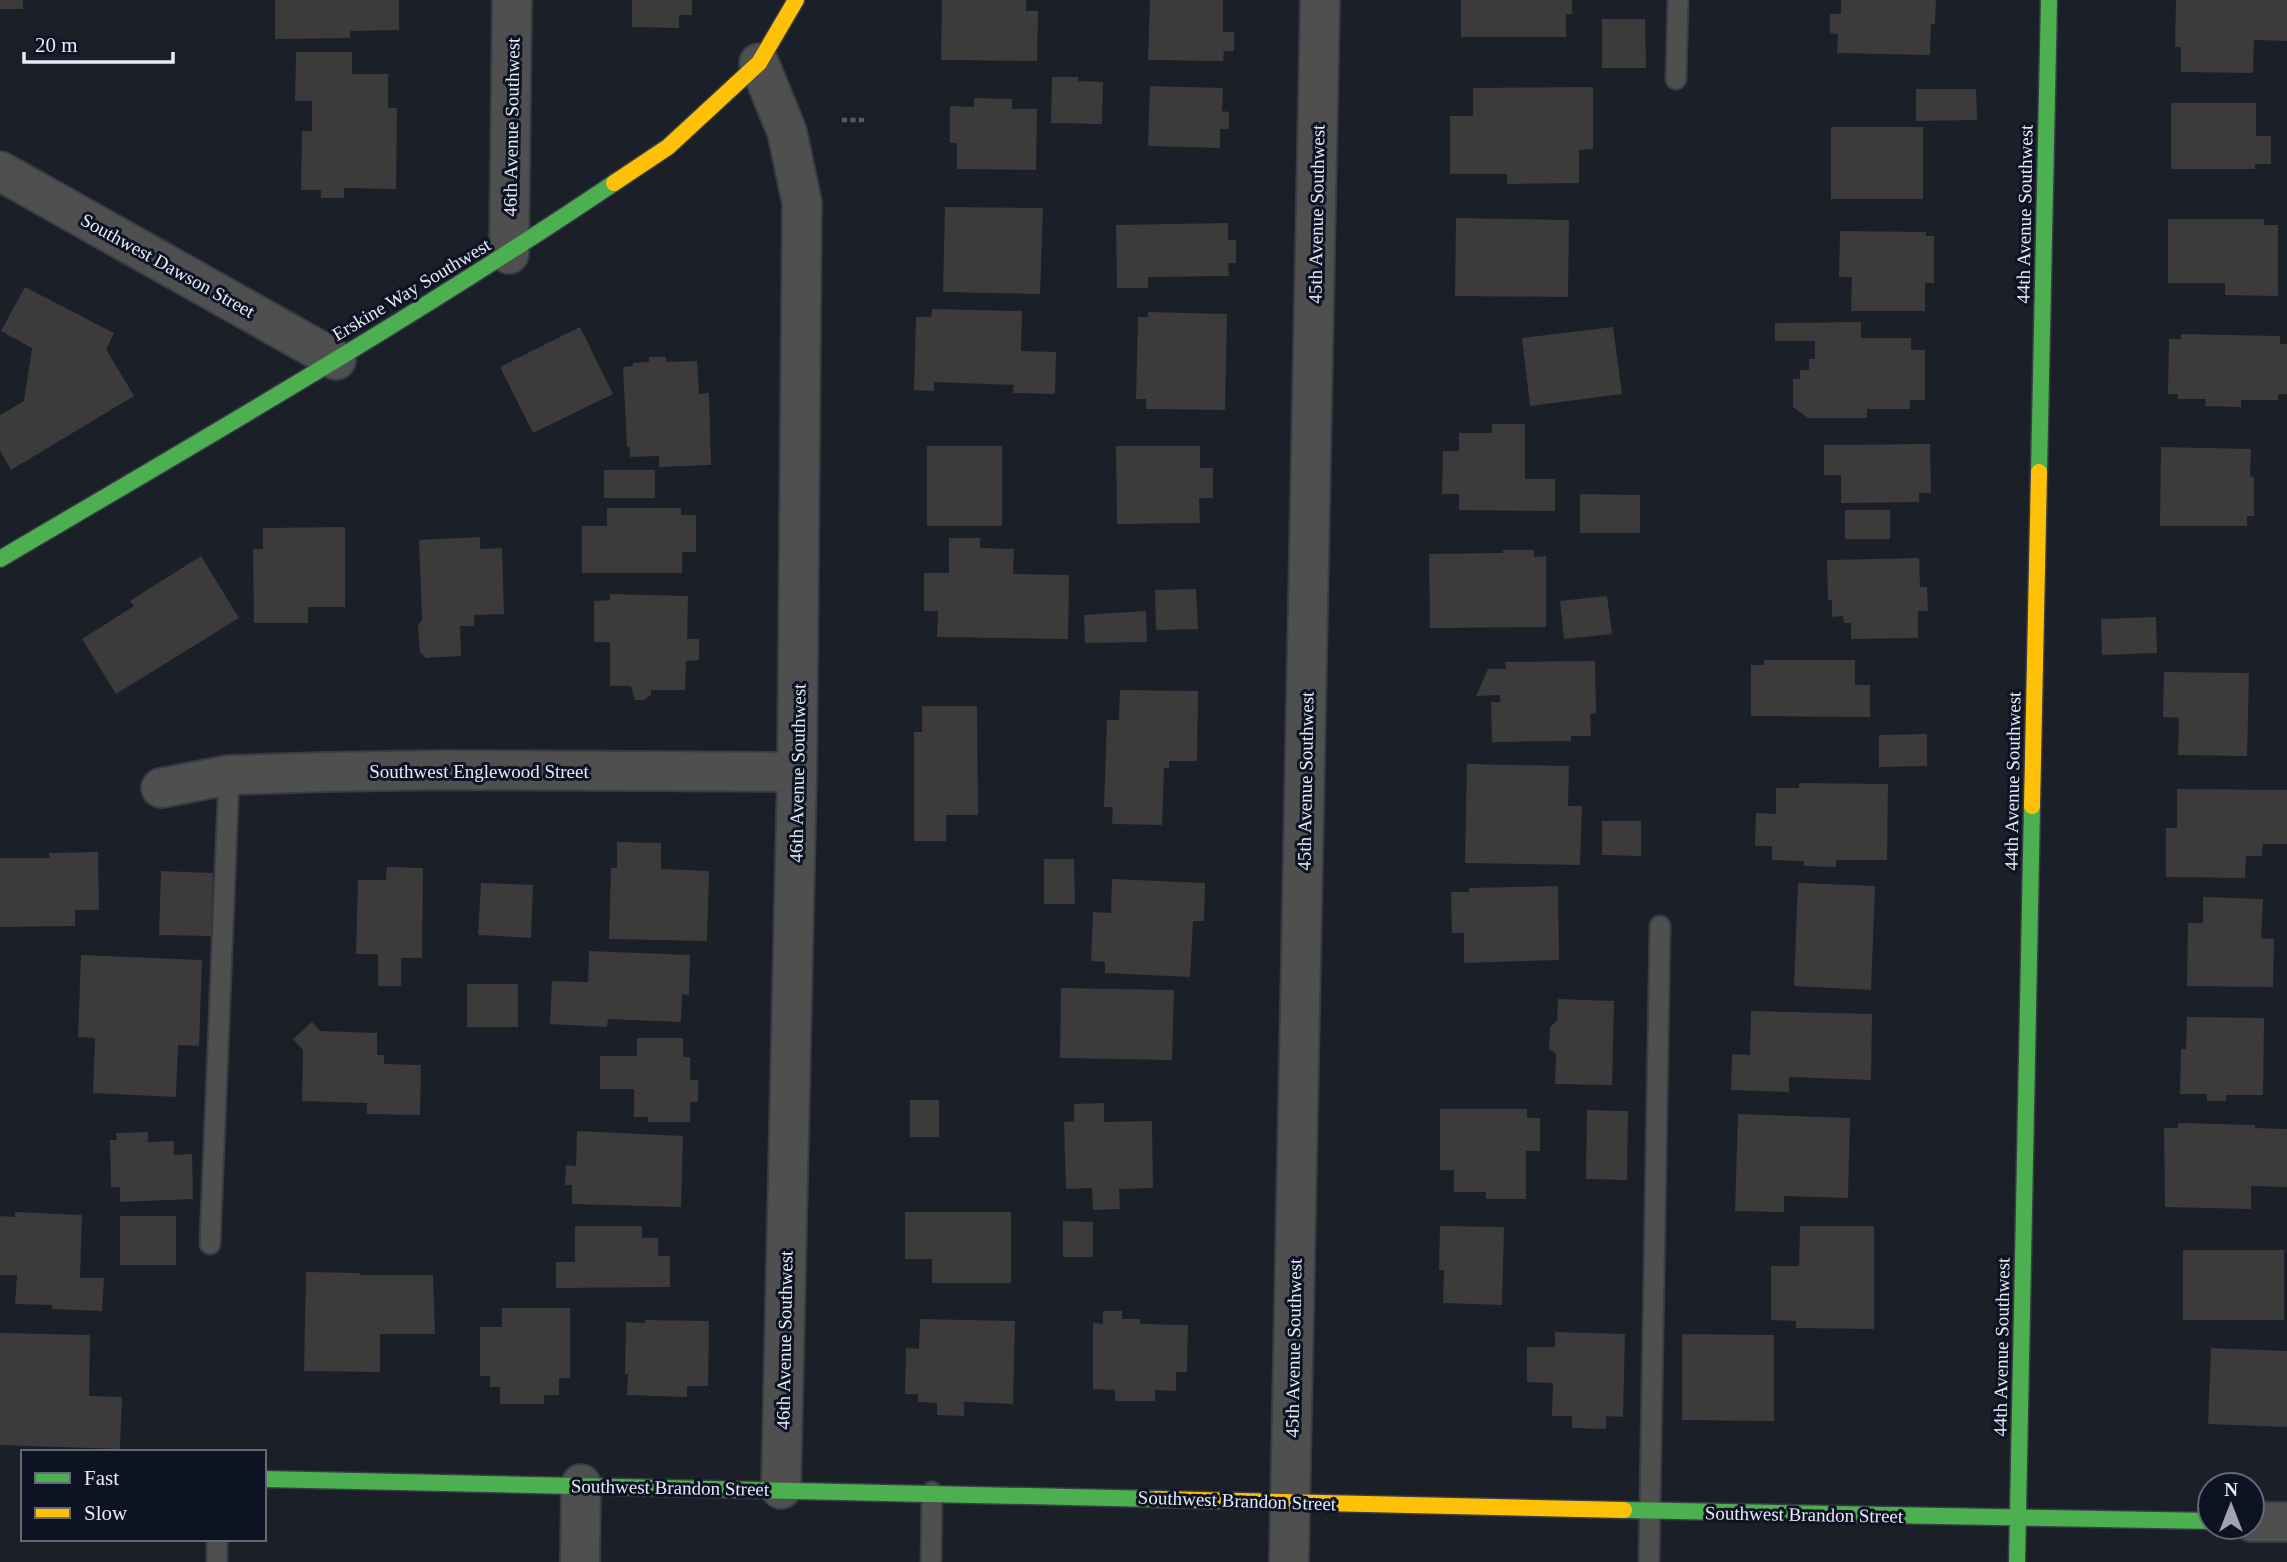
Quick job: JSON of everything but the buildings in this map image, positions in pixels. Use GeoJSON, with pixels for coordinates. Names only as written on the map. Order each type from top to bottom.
{"type":"FeatureCollection","features":[{"type":"Feature","properties":{"kind":"street","name":"46th Avenue Southwest"},"geometry":{"type":"LineString","coordinates":[[509,254],[512,0]]}},
{"type":"Feature","properties":{"kind":"street","name":"Erskine Way Southwest"},"geometry":{"type":"LineString","coordinates":[[0,558],[336,360],[509,254],[668,147],[760,63],[796,0]]}},
{"type":"Feature","properties":{"kind":"street","name":"45th Avenue Southwest"},"geometry":{"type":"LineString","coordinates":[[1289,1562],[1320,0]]}},
{"type":"Feature","properties":{"kind":"street","name":"44th Avenue Southwest"},"geometry":{"type":"LineString","coordinates":[[2017,1562],[2049,0]]}},
{"type":"Feature","properties":{"kind":"street","name":"46th Avenue Southwest"},"geometry":{"type":"LineString","coordinates":[[760,63],[787,132],[802,203],[797,772],[781,1489]]}},
{"type":"Feature","properties":{"kind":"street","name":"Southwest Dawson Street"},"geometry":{"type":"LineString","coordinates":[[0,171],[336,360]]}},
{"type":"Feature","properties":{"kind":"street","name":"Southwest Englewood Street"},"geometry":{"type":"LineString","coordinates":[[161,788],[229,775],[444,770],[797,772]]}},
{"type":"Feature","properties":{"kind":"street","name":"Southwest Brandon Street"},"geometry":{"type":"LineString","coordinates":[[266,1479],[932,1492],[1649,1512],[2196,1521]]}},
{"type":"Feature","properties":{"kind":"street"},"geometry":{"type":"LineString","coordinates":[[580,1562],[581,1485]]}},
{"type":"Feature","properties":{"kind":"street"},"geometry":{"type":"LineString","coordinates":[[2266,1522],[2287,1522]]}},
{"type":"Feature","properties":{"kind":"lane"},"geometry":{"type":"LineString","coordinates":[[1676,79],[1678,0]]}},
{"type":"Feature","properties":{"kind":"lane"},"geometry":{"type":"LineString","coordinates":[[210,1244],[229,775]]}},
{"type":"Feature","properties":{"kind":"lane"},"geometry":{"type":"LineString","coordinates":[[1649,1562],[1660,926]]}},
{"type":"Feature","properties":{"kind":"lane"},"geometry":{"type":"LineString","coordinates":[[931,1562],[932,1492]]}},
{"type":"Feature","properties":{"kind":"lane"},"geometry":{"type":"LineString","coordinates":[[217,1541],[217,1562]]}},
{"type":"Feature","properties":{"kind":"path"},"geometry":{"type":"LineString","coordinates":[[842,120],[867,120]]}},
{"type":"Feature","properties":{"kind":"traffic: fast"},"geometry":{"type":"LineString","coordinates":[[2039,472],[2049,0]]}},
{"type":"Feature","properties":{"kind":"traffic: fast"},"geometry":{"type":"LineString","coordinates":[[0,559],[387,329],[614,183]]}},
{"type":"Feature","properties":{"kind":"traffic: fast"},"geometry":{"type":"LineString","coordinates":[[2017,1562],[2032,806]]}},
{"type":"Feature","properties":{"kind":"traffic: fast"},"geometry":{"type":"LineString","coordinates":[[266,1479],[1156,1499]]}},
{"type":"Feature","properties":{"kind":"traffic: fast"},"geometry":{"type":"LineString","coordinates":[[1624,1510],[2196,1521]]}},
{"type":"Feature","properties":{"kind":"traffic: slow"},"geometry":{"type":"LineString","coordinates":[[614,183],[668,147],[759,63],[796,0]]}},
{"type":"Feature","properties":{"kind":"traffic: slow"},"geometry":{"type":"LineString","coordinates":[[2032,806],[2039,472]]}},
{"type":"Feature","properties":{"kind":"traffic: slow"},"geometry":{"type":"LineString","coordinates":[[1156,1499],[1624,1510]]}}]}
